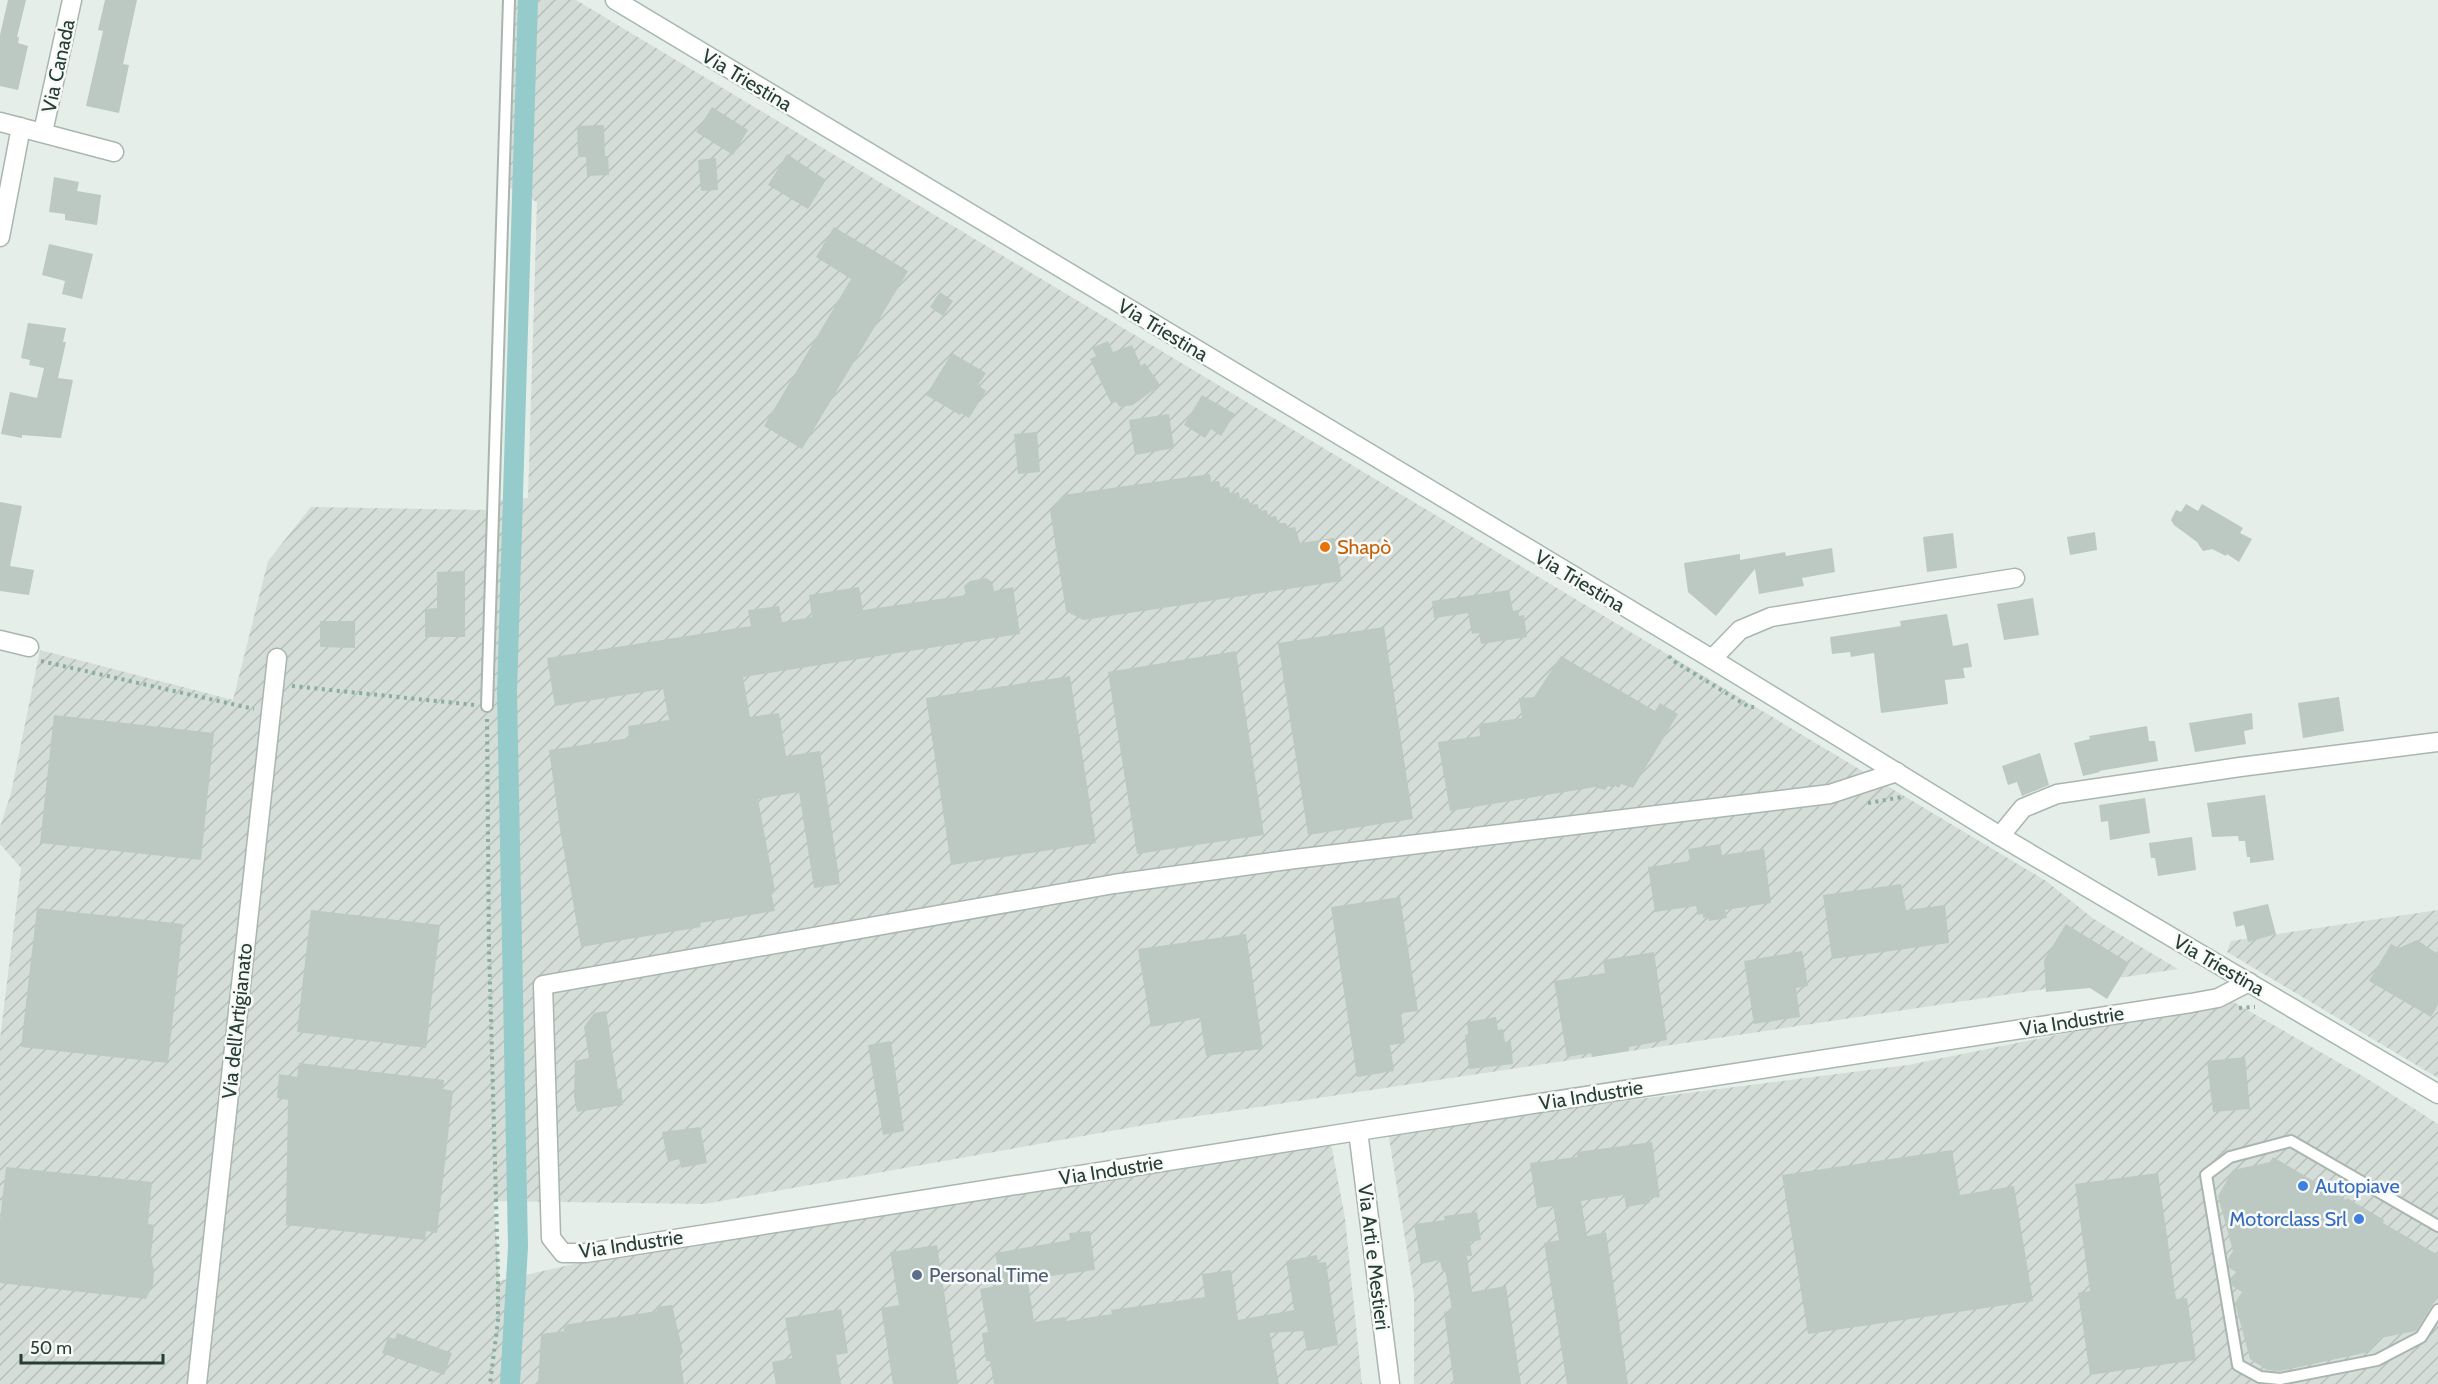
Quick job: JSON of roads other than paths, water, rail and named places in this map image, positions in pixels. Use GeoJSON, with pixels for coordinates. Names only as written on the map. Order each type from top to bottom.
{"type":"FeatureCollection","features":[{"type":"Feature","properties":{"kind":"street","name":"Via Canada"},"geometry":{"type":"LineString","coordinates":[[43,132],[72,0]]}},
{"type":"Feature","properties":{"kind":"street","name":"Via Triestina"},"geometry":{"type":"LineString","coordinates":[[615,0],[1712,659],[2000,836],[2438,1094]]}},
{"type":"Feature","properties":{"kind":"street"},"geometry":{"type":"LineString","coordinates":[[0,122],[114,152]]}},
{"type":"Feature","properties":{"kind":"street"},"geometry":{"type":"LineString","coordinates":[[0,237],[21,127]]}},
{"type":"Feature","properties":{"kind":"street"},"geometry":{"type":"LineString","coordinates":[[1712,659],[1740,630],[1771,617],[2015,578]]}},
{"type":"Feature","properties":{"kind":"street"},"geometry":{"type":"LineString","coordinates":[[0,640],[29,647]]}},
{"type":"Feature","properties":{"kind":"street","name":"Via dell'Artigianato"},"geometry":{"type":"LineString","coordinates":[[196,1384],[277,658]]}},
{"type":"Feature","properties":{"kind":"street"},"geometry":{"type":"LineString","coordinates":[[2000,836],[2023,808],[2057,794],[2229,768],[2438,742]]}},
{"type":"Feature","properties":{"kind":"street","name":"Via Industrie"},"geometry":{"type":"LineString","coordinates":[[1897,771],[1830,794],[1295,859],[1114,884],[543,985],[551,1238],[563,1253],[586,1253],[2191,1003],[2218,998],[2249,982]]}},
{"type":"Feature","properties":{"kind":"street","name":"Via Arti e Mestieri"},"geometry":{"type":"LineString","coordinates":[[1358,1131],[1390,1384]]}},
{"type":"Feature","properties":{"kind":"lane"},"geometry":{"type":"LineString","coordinates":[[487,706],[509,0]]}},
{"type":"Feature","properties":{"kind":"lane"},"geometry":{"type":"LineString","coordinates":[[2438,1226],[2291,1141],[2230,1157],[2206,1175],[2238,1365],[2260,1377],[2280,1379],[2377,1360],[2421,1337],[2438,1310]]}},
{"type":"Feature","properties":{"kind":"waterway"},"geometry":{"type":"LineString","coordinates":[[510,1384],[518,1247],[507,693],[528,0]]}},
{"type":"Feature","properties":{"kind":"place","name":"Shapò"},"geometry":{"type":"Point","coordinates":[1325,547]}},
{"type":"Feature","properties":{"kind":"place","name":"Autopiave"},"geometry":{"type":"Point","coordinates":[2303,1186]}},
{"type":"Feature","properties":{"kind":"place","name":"Motorclass Srl"},"geometry":{"type":"Point","coordinates":[2359,1219]}},
{"type":"Feature","properties":{"kind":"place","name":"Personal Time"},"geometry":{"type":"Point","coordinates":[917,1275]}}]}
